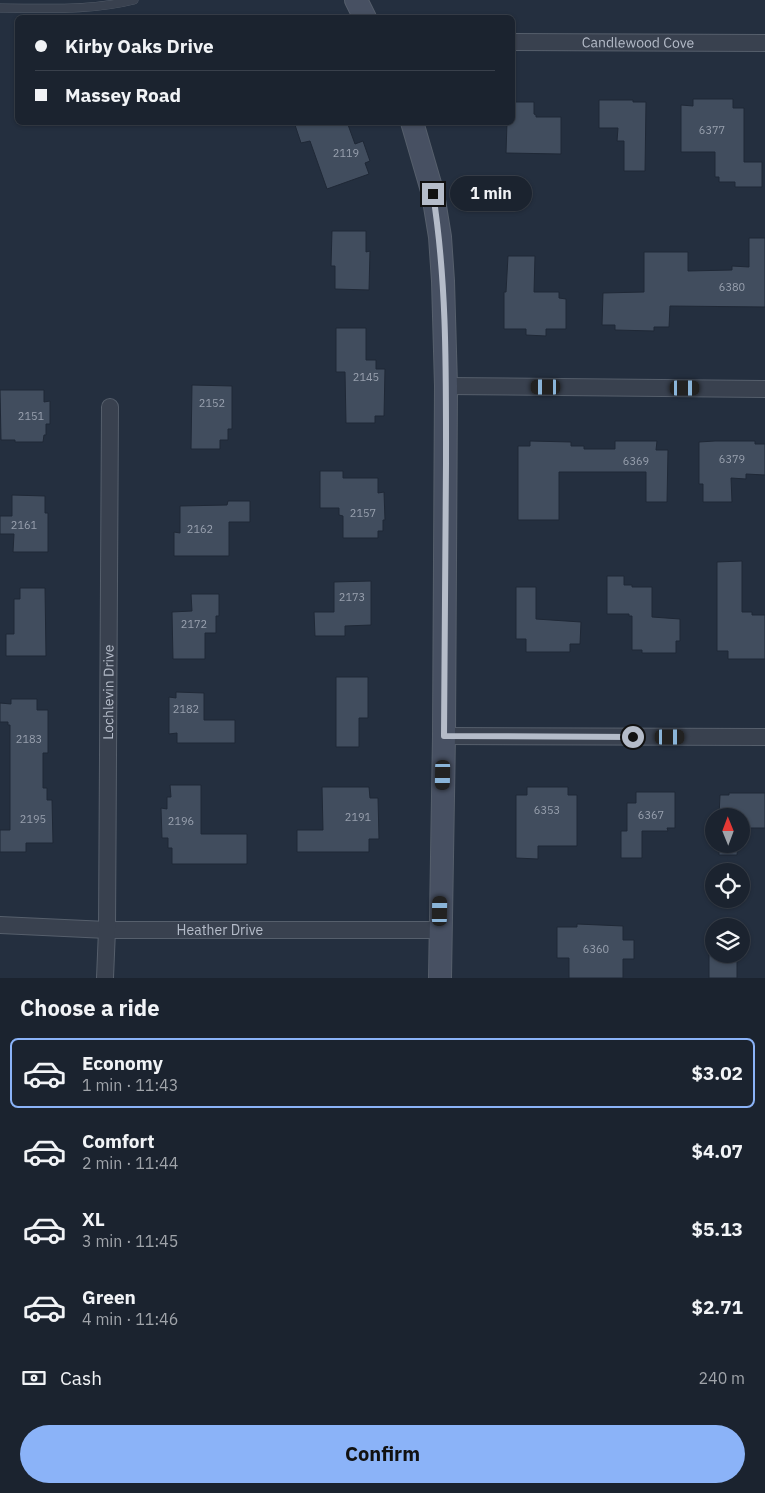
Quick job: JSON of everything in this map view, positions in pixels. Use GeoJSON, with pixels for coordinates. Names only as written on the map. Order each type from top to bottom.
{"type":"FeatureCollection","features":[{"type":"Feature","properties":{"kind":"street"},"geometry":{"type":"LineString","coordinates":[[356,0],[364,15]]}},
{"type":"Feature","properties":{"kind":"street","name":"Candlewood Cove"},"geometry":{"type":"LineString","coordinates":[[515,42],[765,43]]}},
{"type":"Feature","properties":{"kind":"street"},"geometry":{"type":"LineString","coordinates":[[413,125],[433,194],[440,236],[443,281],[446,386],[444,736],[440,978]]}},
{"type":"Feature","properties":{"kind":"street"},"geometry":{"type":"LineString","coordinates":[[446,386],[765,389]]}},
{"type":"Feature","properties":{"kind":"street","name":"Lochlevin Drive"},"geometry":{"type":"LineString","coordinates":[[105,978],[107,930],[110,406]]}},
{"type":"Feature","properties":{"kind":"street"},"geometry":{"type":"LineString","coordinates":[[444,736],[765,737]]}},
{"type":"Feature","properties":{"kind":"street","name":"Heather Drive"},"geometry":{"type":"LineString","coordinates":[[0,925],[107,930],[440,930]]}},
{"type":"Feature","properties":{"kind":"lane"},"geometry":{"type":"LineString","coordinates":[[0,8],[90,8],[134,0]]}},
{"type":"Feature","properties":{"kind":"building"},"geometry":{"type":"Polygon","coordinates":[[[693,99],[733,99],[733,108],[744,108],[744,162],[762,162],[762,187],[735,187],[735,182],[719,182],[719,177],[715,177],[715,152],[681,152],[681,105],[693,106],[693,99]]]}},
{"type":"Feature","properties":{"kind":"building"},"geometry":{"type":"Polygon","coordinates":[[[599,100],[646,102],[645,171],[624,171],[624,141],[617,141],[618,128],[599,128],[599,100]]]}},
{"type":"Feature","properties":{"kind":"building"},"geometry":{"type":"Polygon","coordinates":[[[515,102],[534,102],[534,114],[536,117],[561,117],[561,154],[506,153],[507,125],[515,125],[515,102]]]}},
{"type":"Feature","properties":{"kind":"building"},"geometry":{"type":"Polygon","coordinates":[[[295,125],[348,125],[355,144],[363,141],[370,161],[365,163],[369,174],[327,189],[310,141],[301,143],[295,125]]]}},
{"type":"Feature","properties":{"kind":"building"},"geometry":{"type":"Polygon","coordinates":[[[332,231],[366,231],[366,252],[370,251],[369,290],[335,289],[335,266],[331,266],[332,231]]]}},
{"type":"Feature","properties":{"kind":"building"},"geometry":{"type":"Polygon","coordinates":[[[749,238],[765,238],[765,307],[670,306],[669,327],[654,327],[654,331],[615,330],[615,325],[602,325],[603,293],[644,292],[644,252],[688,252],[688,271],[732,270],[732,266],[749,267],[749,238]]]}},
{"type":"Feature","properties":{"kind":"building"},"geometry":{"type":"Polygon","coordinates":[[[508,256],[535,256],[534,292],[559,292],[559,298],[566,299],[566,329],[546,329],[546,336],[526,335],[526,329],[504,329],[504,292],[506,292],[508,256]]]}},
{"type":"Feature","properties":{"kind":"building"},"geometry":{"type":"Polygon","coordinates":[[[336,328],[366,328],[366,360],[376,360],[376,369],[385,369],[384,416],[375,416],[375,423],[346,423],[345,372],[336,372],[336,328]]]}},
{"type":"Feature","properties":{"kind":"building"},"geometry":{"type":"Polygon","coordinates":[[[192,385],[232,386],[232,429],[228,429],[228,440],[220,440],[220,449],[191,449],[192,385]]]}},
{"type":"Feature","properties":{"kind":"building"},"geometry":{"type":"Polygon","coordinates":[[[0,390],[44,390],[44,402],[50,401],[50,424],[46,424],[46,435],[44,435],[43,442],[1,440],[0,390]]]}},
{"type":"Feature","properties":{"kind":"building"},"geometry":{"type":"Polygon","coordinates":[[[530,441],[571,442],[571,446],[584,446],[584,449],[615,449],[615,441],[657,441],[656,450],[668,450],[667,502],[646,502],[646,472],[559,472],[559,520],[518,520],[518,446],[530,446],[530,441]]]}},
{"type":"Feature","properties":{"kind":"building"},"geometry":{"type":"Polygon","coordinates":[[[755,441],[755,444],[765,444],[765,475],[746,474],[746,479],[731,478],[732,502],[703,502],[703,484],[699,484],[699,442],[755,441]]]}},
{"type":"Feature","properties":{"kind":"building"},"geometry":{"type":"Polygon","coordinates":[[[320,471],[343,471],[343,478],[378,478],[378,493],[384,492],[385,520],[383,520],[383,531],[378,531],[378,538],[343,538],[343,516],[339,515],[339,508],[320,508],[320,471]]]}},
{"type":"Feature","properties":{"kind":"building"},"geometry":{"type":"Polygon","coordinates":[[[12,495],[45,496],[45,513],[48,513],[48,552],[13,552],[14,534],[0,534],[0,516],[12,516],[12,495]]]}},
{"type":"Feature","properties":{"kind":"building"},"geometry":{"type":"Polygon","coordinates":[[[228,501],[250,501],[250,522],[229,522],[229,556],[174,556],[174,532],[180,533],[180,506],[227,505],[228,501]]]}},
{"type":"Feature","properties":{"kind":"building"},"geometry":{"type":"Polygon","coordinates":[[[742,561],[742,612],[752,612],[752,615],[765,615],[765,659],[728,659],[728,651],[717,651],[717,562],[742,561]]]}},
{"type":"Feature","properties":{"kind":"building"},"geometry":{"type":"Polygon","coordinates":[[[607,576],[624,576],[624,585],[632,585],[632,587],[652,587],[652,617],[680,619],[680,641],[676,641],[676,653],[642,653],[642,650],[632,650],[632,616],[629,616],[629,614],[607,614],[607,576]]]}},
{"type":"Feature","properties":{"kind":"building"},"geometry":{"type":"Polygon","coordinates":[[[371,581],[371,625],[345,626],[345,636],[315,636],[314,612],[334,612],[334,582],[371,581]]]}},
{"type":"Feature","properties":{"kind":"building"},"geometry":{"type":"Polygon","coordinates":[[[516,587],[536,587],[536,619],[581,622],[580,644],[570,644],[570,652],[526,652],[526,639],[516,639],[516,587]]]}},
{"type":"Feature","properties":{"kind":"building"},"geometry":{"type":"Polygon","coordinates":[[[20,588],[45,588],[46,656],[6,656],[6,634],[14,634],[14,599],[20,599],[20,588]]]}},
{"type":"Feature","properties":{"kind":"building"},"geometry":{"type":"Polygon","coordinates":[[[191,594],[219,594],[219,616],[216,616],[216,633],[205,633],[205,659],[173,659],[172,612],[192,611],[191,594]]]}},
{"type":"Feature","properties":{"kind":"building"},"geometry":{"type":"Polygon","coordinates":[[[336,677],[368,677],[368,718],[359,718],[359,747],[336,747],[336,677]]]}},
{"type":"Feature","properties":{"kind":"building"},"geometry":{"type":"Polygon","coordinates":[[[176,692],[204,693],[204,720],[235,720],[235,743],[177,743],[177,733],[169,734],[169,697],[176,698],[176,692]]]}},
{"type":"Feature","properties":{"kind":"building"},"geometry":{"type":"Polygon","coordinates":[[[11,699],[37,699],[37,710],[48,710],[48,753],[43,753],[43,788],[47,788],[47,800],[52,800],[53,843],[26,843],[26,852],[0,852],[0,830],[10,830],[10,725],[8,725],[8,722],[0,722],[0,703],[11,704],[11,699]]]}},
{"type":"Feature","properties":{"kind":"building"},"geometry":{"type":"Polygon","coordinates":[[[170,785],[201,785],[201,834],[247,834],[247,864],[172,864],[172,848],[168,848],[168,838],[162,838],[161,808],[167,809],[167,797],[171,797],[170,785]]]}},
{"type":"Feature","properties":{"kind":"building"},"geometry":{"type":"Polygon","coordinates":[[[322,787],[369,787],[370,798],[378,798],[379,839],[369,839],[369,852],[297,852],[297,830],[323,830],[322,787]]]}},
{"type":"Feature","properties":{"kind":"building"},"geometry":{"type":"Polygon","coordinates":[[[527,787],[568,787],[568,795],[577,795],[577,846],[538,846],[538,859],[516,858],[516,795],[527,795],[527,787]]]}},
{"type":"Feature","properties":{"kind":"building"},"geometry":{"type":"Polygon","coordinates":[[[636,792],[675,792],[675,828],[667,828],[668,831],[642,831],[642,858],[621,858],[621,831],[627,831],[627,803],[636,803],[636,792]]]}},
{"type":"Feature","properties":{"kind":"building"},"geometry":{"type":"Polygon","coordinates":[[[729,793],[765,793],[765,828],[750,828],[750,808],[719,808],[720,795],[729,795],[729,793]]]}},
{"type":"Feature","properties":{"kind":"building"},"geometry":{"type":"Polygon","coordinates":[[[719,853],[737,853],[737,855],[719,855],[719,853]]]}},
{"type":"Feature","properties":{"kind":"building"},"geometry":{"type":"Polygon","coordinates":[[[577,924],[623,926],[623,940],[634,940],[634,959],[623,959],[623,978],[569,978],[569,958],[557,958],[557,927],[577,927],[577,924]]]}},
{"type":"Feature","properties":{"kind":"building"},"geometry":{"type":"Polygon","coordinates":[[[709,963],[737,963],[737,978],[709,978],[709,963]]]}},
{"type":"Feature","properties":{"kind":"route"},"geometry":{"type":"LineString","coordinates":[[433,194],[440,236],[446,386],[444,736],[633,737]]}}]}
